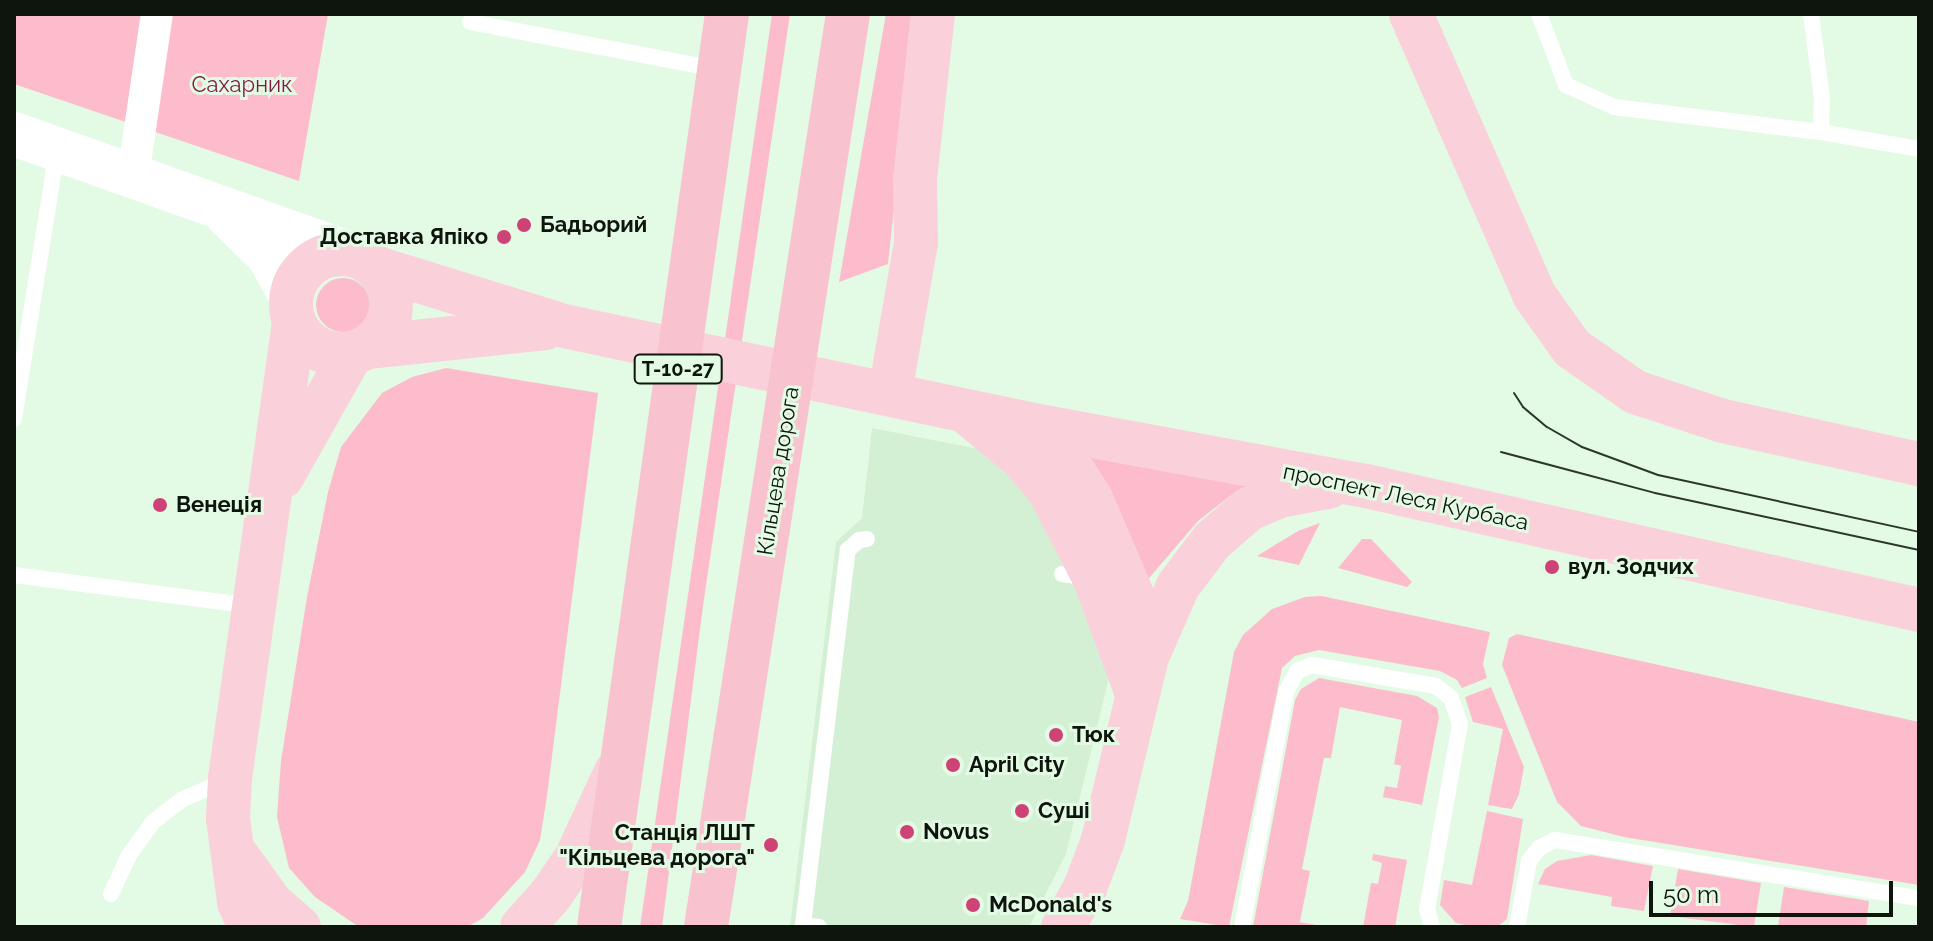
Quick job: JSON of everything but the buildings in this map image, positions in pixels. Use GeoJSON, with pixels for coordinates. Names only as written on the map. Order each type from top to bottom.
{"type":"FeatureCollection","features":[{"type":"Feature","properties":{"kind":"highway","name":"Т-10-27"},"geometry":{"type":"LineString","coordinates":[[599,927],[727,14]]}},
{"type":"Feature","properties":{"kind":"highway","name":"Кільцева дорога"},"geometry":{"type":"LineString","coordinates":[[707,926],[848,14]]}},
{"type":"Feature","properties":{"kind":"main road"},"geometry":{"type":"LineString","coordinates":[[890,393],[916,242],[915,179],[933,14]]}},
{"type":"Feature","properties":{"kind":"main road"},"geometry":{"type":"LineString","coordinates":[[1411,14],[1535,296],[1572,348],[1635,392],[1723,421],[1919,464]]}},
{"type":"Feature","properties":{"kind":"main road"},"geometry":{"type":"LineString","coordinates":[[14,134],[365,262],[391,294],[392,309],[380,337],[360,350],[272,493]]}},
{"type":"Feature","properties":{"kind":"main road"},"geometry":{"type":"LineString","coordinates":[[217,207],[268,255],[311,344],[338,355],[564,326]]}},
{"type":"Feature","properties":{"kind":"main road"},"geometry":{"type":"LineString","coordinates":[[250,927],[239,902],[228,819],[230,778],[272,493],[297,280],[314,262],[337,253],[564,326]]}},
{"type":"Feature","properties":{"kind":"main road","name":"проспект Леся Курбаса"},"geometry":{"type":"LineString","coordinates":[[564,326],[1033,425],[1379,489],[1919,610]]}},
{"type":"Feature","properties":{"kind":"main road"},"geometry":{"type":"LineString","coordinates":[[958,407],[1003,441],[1049,490],[1078,577],[1142,676]]}},
{"type":"Feature","properties":{"kind":"main road"},"geometry":{"type":"LineString","coordinates":[[1033,425],[1068,463],[1091,499],[1130,588],[1143,624],[1142,676]]}},
{"type":"Feature","properties":{"kind":"main road"},"geometry":{"type":"LineString","coordinates":[[1063,927],[1085,888],[1103,840],[1142,676],[1178,586],[1212,541],[1249,509],[1279,496],[1310,489],[1379,489]]}},
{"type":"Feature","properties":{"kind":"main road"},"geometry":{"type":"LineString","coordinates":[[522,927],[550,896],[576,858],[622,759]]}},
{"type":"Feature","properties":{"kind":"main road"},"geometry":{"type":"LineString","coordinates":[[233,850],[271,903],[299,927]]}},
{"type":"Feature","properties":{"kind":"street"},"geometry":{"type":"LineString","coordinates":[[133,176],[157,14]]}},
{"type":"Feature","properties":{"kind":"lane"},"geometry":{"type":"LineString","coordinates":[[1539,14],[1566,85],[1614,107],[1821,132],[1919,149]]}},
{"type":"Feature","properties":{"kind":"lane"},"geometry":{"type":"LineString","coordinates":[[1811,14],[1822,99],[1821,132]]}},
{"type":"Feature","properties":{"kind":"lane"},"geometry":{"type":"LineString","coordinates":[[470,22],[720,70]]}},
{"type":"Feature","properties":{"kind":"lane"},"geometry":{"type":"LineString","coordinates":[[14,419],[58,150]]}},
{"type":"Feature","properties":{"kind":"lane"},"geometry":{"type":"LineString","coordinates":[[808,926],[848,550],[859,540],[867,539]]}},
{"type":"Feature","properties":{"kind":"lane"},"geometry":{"type":"LineString","coordinates":[[14,575],[256,607]]}},
{"type":"Feature","properties":{"kind":"lane"},"geometry":{"type":"LineString","coordinates":[[1242,927],[1286,692],[1297,671],[1312,665],[1436,686],[1451,698],[1460,724],[1428,898],[1427,909],[1432,927]]}},
{"type":"Feature","properties":{"kind":"lane"},"geometry":{"type":"LineString","coordinates":[[111,894],[129,855],[153,822],[181,800],[230,778]]}},
{"type":"Feature","properties":{"kind":"lane"},"geometry":{"type":"LineString","coordinates":[[1517,927],[1529,861],[1539,848],[1555,840],[1919,898]]}},
{"type":"Feature","properties":{"kind":"shaded area","name":"April City"},"geometry":{"type":"Polygon","coordinates":[[[872,428],[1009,455],[1102,627],[1108,682],[1066,854],[1029,927],[790,927],[836,542],[862,518],[872,428]]]}},
{"type":"Feature","properties":{"kind":"green space","name":"Сахарник"},"geometry":{"type":"Polygon","coordinates":[[[14,14],[328,14],[299,181],[14,84],[14,14]]]}},
{"type":"Feature","properties":{"kind":"green space"},"geometry":{"type":"Polygon","coordinates":[[[772,14],[790,14],[703,606],[662,927],[640,927],[772,14]]]}},
{"type":"Feature","properties":{"kind":"green space"},"geometry":{"type":"Polygon","coordinates":[[[886,14],[915,14],[888,264],[839,282],[886,14]]]}},
{"type":"Feature","properties":{"kind":"green space"},"geometry":{"type":"Polygon","coordinates":[[[343,278],[362,286],[370,305],[362,324],[343,332],[324,324],[316,305],[324,286],[343,278]]]}},
{"type":"Feature","properties":{"kind":"green space"},"geometry":{"type":"Polygon","coordinates":[[[446,368],[598,393],[547,796],[540,840],[525,872],[483,918],[467,927],[359,927],[315,897],[289,868],[277,817],[281,761],[307,597],[328,492],[341,447],[382,393],[412,377],[446,368]]]}},
{"type":"Feature","properties":{"kind":"green space"},"geometry":{"type":"Polygon","coordinates":[[[1071,446],[1260,482],[1230,496],[1198,521],[1144,584],[1071,446]]]}},
{"type":"Feature","properties":{"kind":"green space"},"geometry":{"type":"Polygon","coordinates":[[[1320,523],[1299,565],[1257,556],[1298,531],[1320,523]]]}},
{"type":"Feature","properties":{"kind":"green space"},"geometry":{"type":"Polygon","coordinates":[[[1362,539],[1371,539],[1412,582],[1407,587],[1338,568],[1362,539]]]}},
{"type":"Feature","properties":{"kind":"green space"},"geometry":{"type":"Polygon","coordinates":[[[1322,596],[1490,632],[1483,664],[1487,678],[1462,688],[1457,680],[1440,671],[1319,650],[1295,656],[1282,668],[1229,927],[1180,919],[1188,901],[1234,652],[1243,635],[1272,609],[1305,597],[1322,596]]]}},
{"type":"Feature","properties":{"kind":"green space"},"geometry":{"type":"Polygon","coordinates":[[[1517,634],[1919,722],[1919,885],[1624,837],[1581,826],[1557,802],[1502,665],[1509,638],[1517,634]]]}},
{"type":"Feature","properties":{"kind":"green space"},"geometry":{"type":"Polygon","coordinates":[[[1319,678],[1417,696],[1437,708],[1439,717],[1422,805],[1383,797],[1385,786],[1397,788],[1401,766],[1394,764],[1402,720],[1340,707],[1331,758],[1324,758],[1302,869],[1310,871],[1300,922],[1327,927],[1253,927],[1295,700],[1301,689],[1319,678]]]}},
{"type":"Feature","properties":{"kind":"green space"},"geometry":{"type":"Polygon","coordinates":[[[1491,687],[1524,767],[1519,794],[1512,809],[1488,805],[1503,729],[1473,722],[1465,697],[1491,687]]]}},
{"type":"Feature","properties":{"kind":"green space"},"geometry":{"type":"Polygon","coordinates":[[[1487,811],[1523,819],[1507,919],[1497,927],[1475,927],[1456,923],[1440,905],[1444,880],[1472,885],[1487,811]]]}},
{"type":"Feature","properties":{"kind":"green space"},"geometry":{"type":"Polygon","coordinates":[[[1373,854],[1407,860],[1395,927],[1363,927],[1371,883],[1378,884],[1382,863],[1372,860],[1373,854]]]}},
{"type":"Feature","properties":{"kind":"green space"},"geometry":{"type":"Polygon","coordinates":[[[1591,855],[1653,866],[1644,911],[1611,906],[1612,897],[1538,884],[1545,869],[1557,861],[1591,855]]]}},
{"type":"Feature","properties":{"kind":"green space"},"geometry":{"type":"Polygon","coordinates":[[[1678,869],[1761,883],[1754,927],[1670,916],[1678,869]]]}},
{"type":"Feature","properties":{"kind":"green space"},"geometry":{"type":"Polygon","coordinates":[[[1784,887],[1869,901],[1866,927],[1778,927],[1784,887]]]}},
{"type":"Feature","properties":{"kind":"tram line"},"geometry":{"type":"LineString","coordinates":[[1514,393],[1523,407],[1547,427],[1582,447],[1658,475],[1919,532]]}},
{"type":"Feature","properties":{"kind":"tram line"},"geometry":{"type":"LineString","coordinates":[[1501,452],[1655,493],[1919,550]]}},
{"type":"Feature","properties":{"kind":"place","name":"Бадьорий"},"geometry":{"type":"Point","coordinates":[524,225]}},
{"type":"Feature","properties":{"kind":"place","name":"Доставка Япіко"},"geometry":{"type":"Point","coordinates":[504,237]}},
{"type":"Feature","properties":{"kind":"place","name":"Венеція"},"geometry":{"type":"Point","coordinates":[160,505]}},
{"type":"Feature","properties":{"kind":"place","name":"вул. Зодчих"},"geometry":{"type":"Point","coordinates":[1552,567]}},
{"type":"Feature","properties":{"kind":"place","name":"Тюк"},"geometry":{"type":"Point","coordinates":[1056,735]}},
{"type":"Feature","properties":{"kind":"place","name":"April City"},"geometry":{"type":"Point","coordinates":[953,765]}},
{"type":"Feature","properties":{"kind":"place","name":"Суші"},"geometry":{"type":"Point","coordinates":[1022,811]}},
{"type":"Feature","properties":{"kind":"place","name":"Novus"},"geometry":{"type":"Point","coordinates":[907,832]}},
{"type":"Feature","properties":{"kind":"place","name":"Станція ЛШТ \"Кільцева дорога\""},"geometry":{"type":"Point","coordinates":[771,845]}},
{"type":"Feature","properties":{"kind":"place","name":"McDonald's"},"geometry":{"type":"Point","coordinates":[973,905]}}]}
